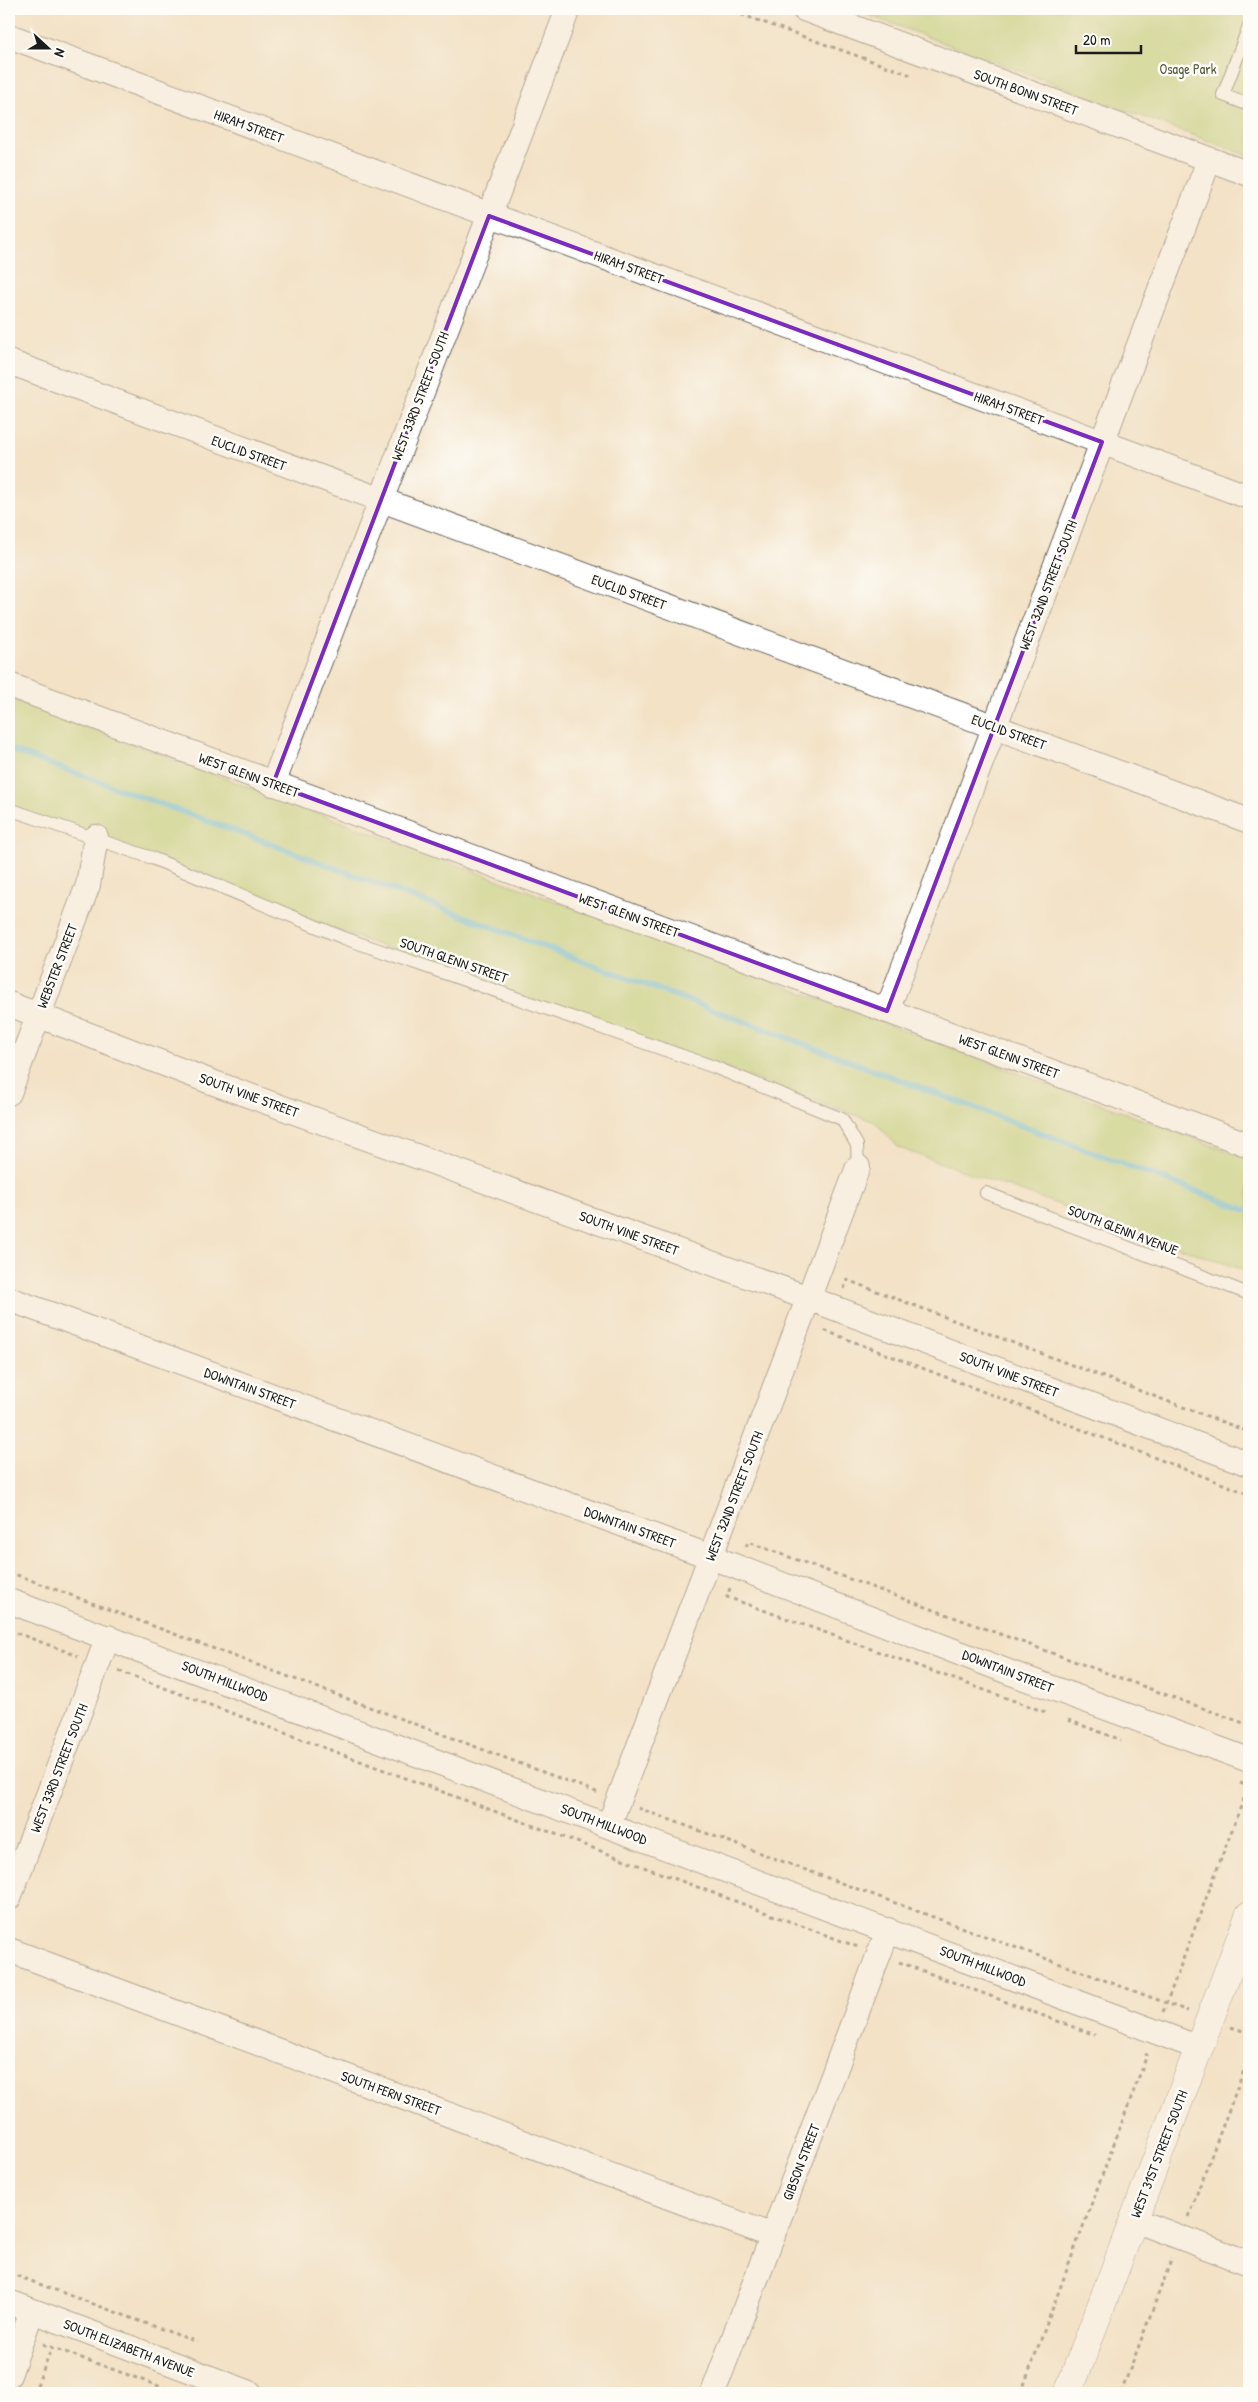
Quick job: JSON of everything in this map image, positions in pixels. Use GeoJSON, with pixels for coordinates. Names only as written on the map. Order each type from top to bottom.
{"type":"FeatureCollection","features":[{"type":"Feature","properties":{"kind":"street","name":"WEST 33RD STREET SOUTH"},"geometry":{"type":"LineString","coordinates":[[272,784],[568,9]]}},
{"type":"Feature","properties":{"kind":"street","name":"SOUTH BONN STREET"},"geometry":{"type":"LineString","coordinates":[[804,9],[1249,174]]}},
{"type":"Feature","properties":{"kind":"street","name":"HIRAM STREET"},"geometry":{"type":"LineString","coordinates":[[9,36],[1249,498]]}},
{"type":"Feature","properties":{"kind":"street","name":"WEST 32ND STREET SOUTH"},"geometry":{"type":"LineString","coordinates":[[887,1011],[1209,160]]}},
{"type":"Feature","properties":{"kind":"street","name":"EUCLID STREET"},"geometry":{"type":"LineString","coordinates":[[9,362],[1249,821]]}},
{"type":"Feature","properties":{"kind":"street","name":"WEST GLENN STREET"},"geometry":{"type":"LineString","coordinates":[[9,685],[272,784],[1249,1144]]}},
{"type":"Feature","properties":{"kind":"street","name":"WEBSTER STREET"},"geometry":{"type":"LineString","coordinates":[[9,1093],[88,885],[96,837]]}},
{"type":"Feature","properties":{"kind":"street","name":"SOUTH VINE STREET"},"geometry":{"type":"LineString","coordinates":[[9,1004],[206,1080],[808,1298],[1249,1464]]}},
{"type":"Feature","properties":{"kind":"street","name":"WEST 32ND STREET SOUTH"},"geometry":{"type":"LineString","coordinates":[[609,1825],[858,1167]]}},
{"type":"Feature","properties":{"kind":"street","name":"DOWNTAIN STREET"},"geometry":{"type":"LineString","coordinates":[[9,1299],[711,1557],[1011,1673],[1249,1760]]}},
{"type":"Feature","properties":{"kind":"street","name":"SOUTH MILLWOOD"},"geometry":{"type":"LineString","coordinates":[[9,1601],[1199,2048]]}},
{"type":"Feature","properties":{"kind":"street","name":"WEST 33RD STREET SOUTH"},"geometry":{"type":"LineString","coordinates":[[9,1898],[108,1638]]}},
{"type":"Feature","properties":{"kind":"street","name":"WEST 31ST STREET SOUTH"},"geometry":{"type":"LineString","coordinates":[[1068,2393],[1249,1916]]}},
{"type":"Feature","properties":{"kind":"street","name":"GIBSON STREET"},"geometry":{"type":"LineString","coordinates":[[713,2393],[888,1930]]}},
{"type":"Feature","properties":{"kind":"street","name":"SOUTH FERN STREET"},"geometry":{"type":"LineString","coordinates":[[9,1950],[772,2236]]}},
{"type":"Feature","properties":{"kind":"street"},"geometry":{"type":"LineString","coordinates":[[1134,2220],[1249,2263]]}},
{"type":"Feature","properties":{"kind":"street","name":"SOUTH ELIZABETH AVENUE"},"geometry":{"type":"LineString","coordinates":[[9,2302],[250,2393]]}},
{"type":"Feature","properties":{"kind":"street"},"geometry":{"type":"LineString","coordinates":[[9,2375],[32,2311]]}},
{"type":"Feature","properties":{"kind":"lane"},"geometry":{"type":"LineString","coordinates":[[1249,26],[1222,95],[1249,105]]}},
{"type":"Feature","properties":{"kind":"lane","name":"SOUTH GLENN STREET"},"geometry":{"type":"LineString","coordinates":[[9,808],[152,858],[344,938],[714,1067],[842,1119],[857,1145],[858,1167]]}},
{"type":"Feature","properties":{"kind":"lane","name":"SOUTH GLENN AVENUE"},"geometry":{"type":"LineString","coordinates":[[986,1193],[1249,1294]]}},
{"type":"Feature","properties":{"kind":"path"},"geometry":{"type":"LineString","coordinates":[[9,1630],[1101,2038]]}},
{"type":"Feature","properties":{"kind":"path"},"geometry":{"type":"LineString","coordinates":[[1021,2393],[1249,1785]]}},
{"type":"Feature","properties":{"kind":"path"},"geometry":{"type":"LineString","coordinates":[[1138,2052],[1147,2055]]}},
{"type":"Feature","properties":{"kind":"path"},"geometry":{"type":"LineString","coordinates":[[9,2274],[197,2342]]}},
{"type":"Feature","properties":{"kind":"path"},"geometry":{"type":"LineString","coordinates":[[23,2337],[167,2389]]}},
{"type":"Feature","properties":{"kind":"path"},"geometry":{"type":"LineString","coordinates":[[34,2393],[52,2347]]}},
{"type":"Feature","properties":{"kind":"highlighted area"},"geometry":{"type":"Polygon","coordinates":[[[489,216],[1102,442],[887,1011],[273,784],[489,216]]]}},
{"type":"Feature","properties":{"kind":"green space","name":"Osage Park"},"geometry":{"type":"Polygon","coordinates":[[[852,9],[1249,9],[1249,156],[852,9]]]}},
{"type":"Feature","properties":{"kind":"green space"},"geometry":{"type":"Polygon","coordinates":[[[9,698],[1249,1159],[1249,1272],[899,1148],[875,1122],[109,849],[9,805],[9,698]]]}},
{"type":"Feature","properties":{"kind":"waterway"},"geometry":{"type":"LineString","coordinates":[[9,749],[263,841],[1249,1211]]}}]}
